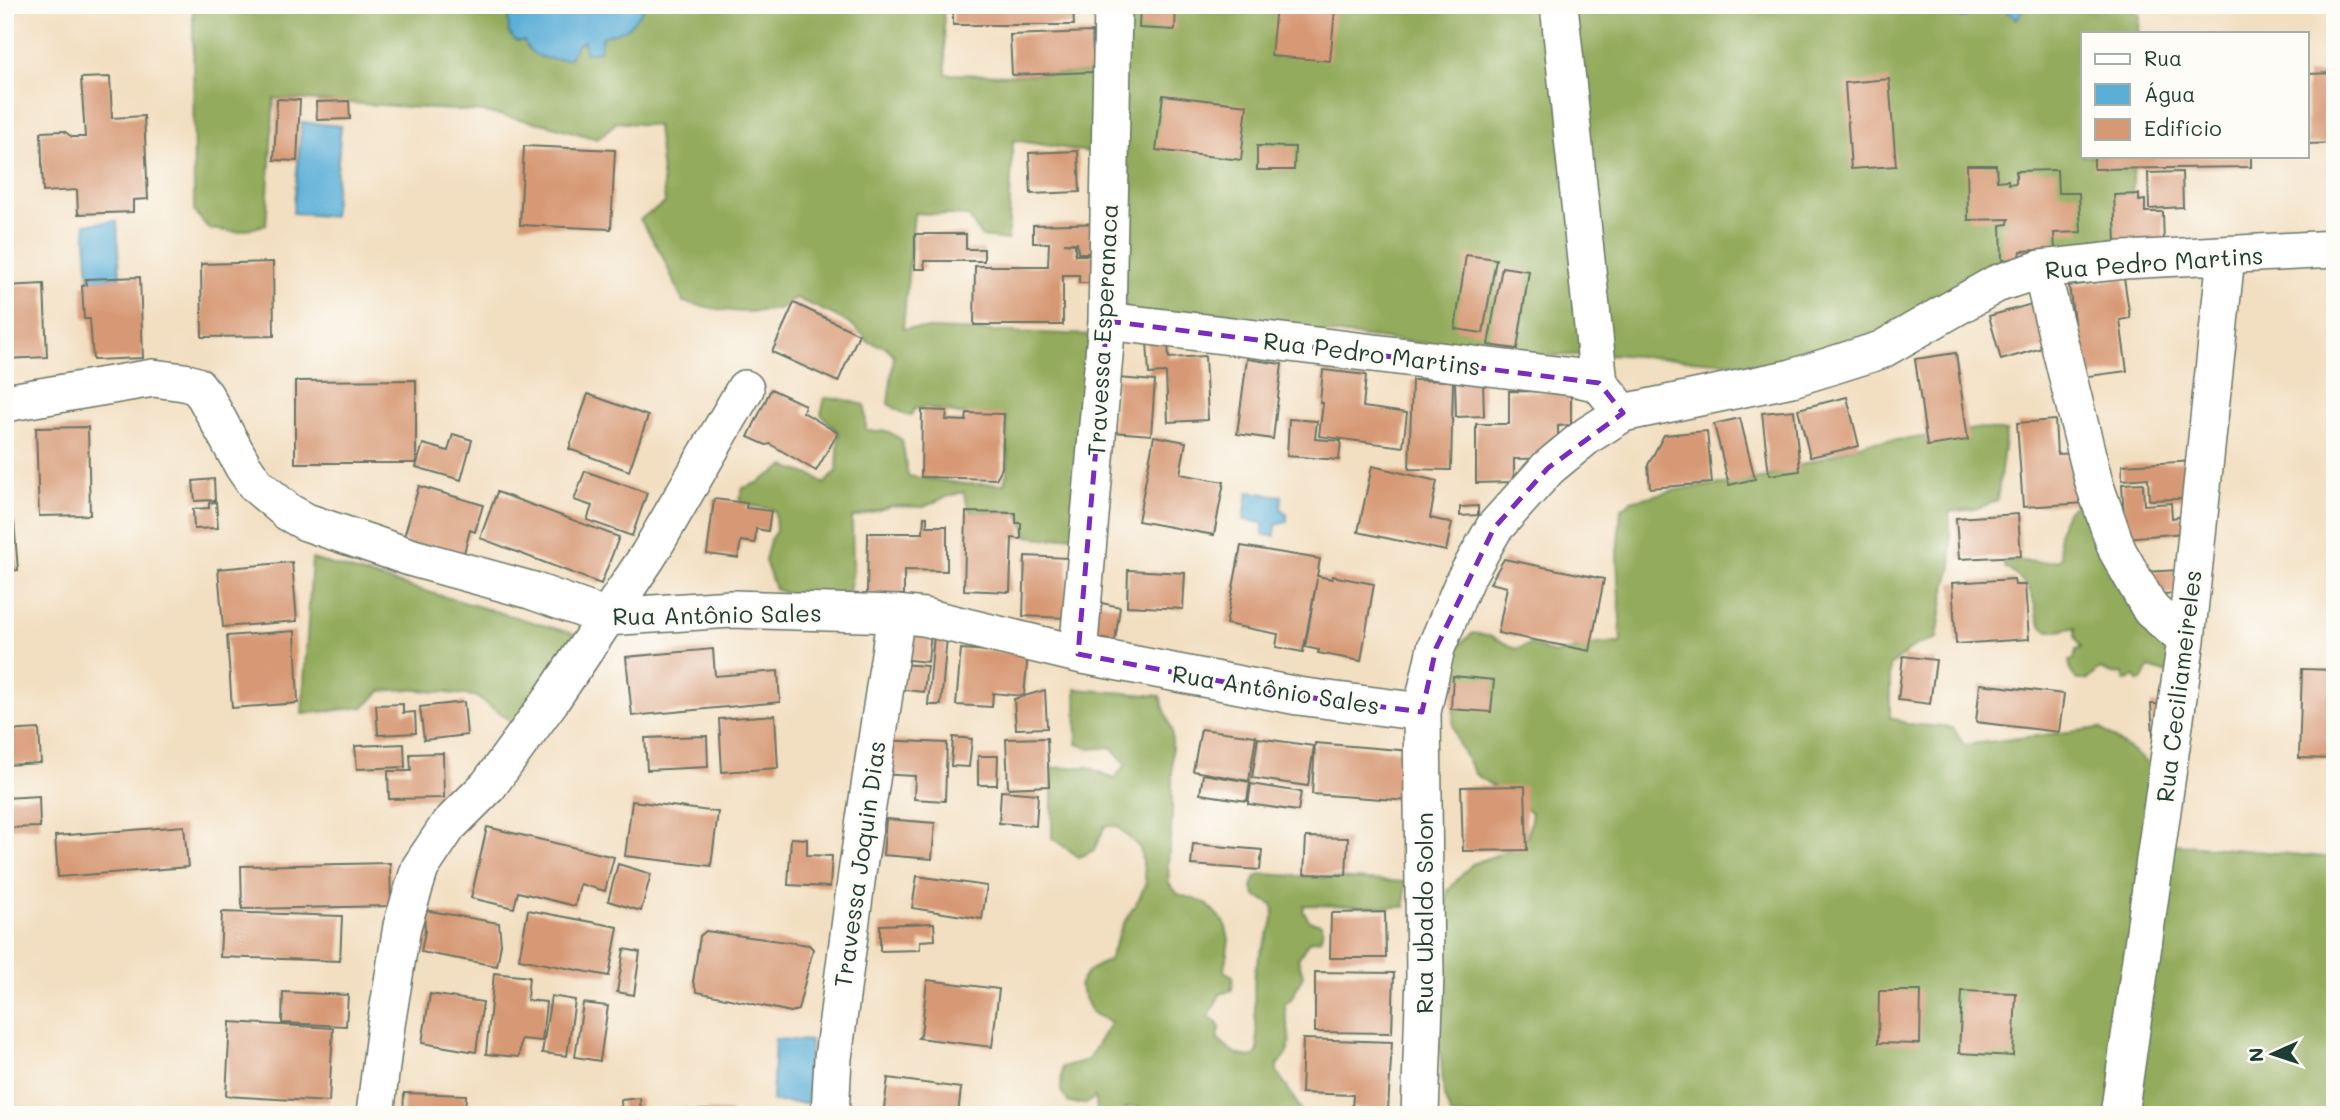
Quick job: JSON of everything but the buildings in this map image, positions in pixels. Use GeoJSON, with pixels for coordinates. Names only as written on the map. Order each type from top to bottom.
{"type":"FeatureCollection","features":[{"type":"Feature","properties":{"kind":"street","name":"Travessa Esperanaca"},"geometry":{"type":"LineString","coordinates":[[1078,654],[1107,321],[1113,5]]}},
{"type":"Feature","properties":{"kind":"street"},"geometry":{"type":"LineString","coordinates":[[1559,5],[1599,383],[1623,413]]}},
{"type":"Feature","properties":{"kind":"street","name":"Rua Pedro Martins"},"geometry":{"type":"LineString","coordinates":[[1422,712],[1436,648],[1464,581],[1494,528],[1548,468],[1588,435],[1623,413],[1792,378],[1881,350],[1996,284],[2041,269],[2123,260],[2335,249]]}},
{"type":"Feature","properties":{"kind":"street","name":"Rua Ceciliameireles"},"geometry":{"type":"LineString","coordinates":[[2119,1115],[2186,639],[2226,256]]}},
{"type":"Feature","properties":{"kind":"street"},"geometry":{"type":"LineString","coordinates":[[2041,269],[2094,483],[2117,550],[2151,610],[2186,639]]}},
{"type":"Feature","properties":{"kind":"street","name":"Rua Pedro Martins"},"geometry":{"type":"LineString","coordinates":[[1107,321],[1599,383]]}},
{"type":"Feature","properties":{"kind":"street","name":"Rua Antônio Sales"},"geometry":{"type":"LineString","coordinates":[[5,403],[153,378],[197,386],[256,485],[288,512],[306,522],[413,558],[530,590],[606,617],[732,610],[924,617],[1078,654],[1298,696],[1422,712]]}},
{"type":"Feature","properties":{"kind":"street"},"geometry":{"type":"LineString","coordinates":[[375,1115],[402,926],[420,869],[448,826],[488,786],[551,700],[648,556],[745,389]]}},
{"type":"Feature","properties":{"kind":"street","name":"Travessa Joquin Dias"},"geometry":{"type":"LineString","coordinates":[[830,1115],[833,1058],[858,866],[896,614]]}},
{"type":"Feature","properties":{"kind":"street","name":"Rua Ubaldo Solon"},"geometry":{"type":"LineString","coordinates":[[1422,712],[1426,1114]]}},
{"type":"Feature","properties":{"kind":"highlighted area"},"geometry":{"type":"Polygon","coordinates":[[[1107,321],[1599,383],[1623,413],[1548,468],[1494,528],[1436,648],[1422,712],[1298,696],[1078,654],[1107,321]]]}},
{"type":"Feature","properties":{"kind":"green space"},"geometry":{"type":"Polygon","coordinates":[[[193,5],[943,5],[946,74],[1103,72],[1102,154],[1013,140],[1008,240],[982,237],[968,216],[914,213],[903,328],[1094,335],[1079,534],[1050,539],[1027,536],[1023,521],[1016,512],[970,512],[963,492],[924,507],[892,506],[852,518],[853,571],[849,592],[790,595],[775,589],[765,561],[770,540],[776,531],[775,511],[739,500],[743,488],[785,466],[816,477],[824,484],[837,471],[839,433],[821,414],[825,398],[865,405],[866,430],[889,432],[902,440],[908,476],[965,484],[1004,484],[1008,467],[1006,417],[959,414],[926,407],[914,409],[911,415],[906,415],[888,404],[894,355],[886,347],[868,342],[846,322],[796,298],[780,308],[753,312],[683,302],[662,255],[640,219],[665,203],[657,126],[617,122],[597,139],[545,124],[483,112],[274,98],[266,225],[237,232],[209,229],[194,211],[193,5]]]}},
{"type":"Feature","properties":{"kind":"green space"},"geometry":{"type":"Polygon","coordinates":[[[1120,5],[2116,5],[2140,14],[2139,32],[2081,32],[2081,158],[2134,158],[2130,251],[1869,337],[1769,366],[1610,354],[1543,356],[1125,311],[1120,5]]]}},
{"type":"Feature","properties":{"kind":"green space"},"geometry":{"type":"Polygon","coordinates":[[[1982,428],[2006,432],[1997,501],[1975,509],[1949,512],[1952,568],[1944,594],[1937,638],[1916,645],[1890,666],[1890,717],[1908,724],[1953,728],[1964,745],[2100,728],[2148,763],[2173,844],[2335,858],[2335,1115],[1451,1115],[1444,1097],[1441,1058],[1432,1006],[1433,966],[1448,890],[1472,864],[1510,850],[1527,839],[1532,813],[1475,774],[1457,741],[1453,725],[1456,667],[1453,657],[1456,647],[1473,633],[1491,636],[1516,649],[1531,644],[1554,654],[1602,643],[1621,643],[1617,555],[1621,509],[1631,501],[1676,490],[1761,479],[1869,442],[1982,428]]]}},
{"type":"Feature","properties":{"kind":"green space"},"geometry":{"type":"Polygon","coordinates":[[[2085,503],[2186,640],[2166,673],[2149,668],[2139,682],[2135,677],[2125,681],[2123,673],[2112,674],[2100,669],[2088,680],[2077,680],[2071,672],[2069,661],[2074,660],[2076,650],[2081,648],[2075,636],[2075,627],[2060,631],[2044,628],[2029,589],[2004,566],[2004,562],[2059,560],[2061,523],[2070,509],[2085,503]]]}},
{"type":"Feature","properties":{"kind":"green space"},"geometry":{"type":"Polygon","coordinates":[[[312,559],[582,636],[522,729],[475,696],[409,689],[381,691],[364,707],[302,714],[312,559]]]}},
{"type":"Feature","properties":{"kind":"green space"},"geometry":{"type":"Polygon","coordinates":[[[1076,689],[1160,696],[1172,732],[1169,884],[1178,894],[1206,903],[1225,923],[1229,940],[1224,971],[1233,976],[1232,990],[1220,994],[1209,1017],[1216,1021],[1220,1028],[1217,1039],[1234,1053],[1255,1056],[1258,1050],[1254,1001],[1255,972],[1270,931],[1273,905],[1256,896],[1252,888],[1255,878],[1262,874],[1405,882],[1405,907],[1304,905],[1303,911],[1310,921],[1321,924],[1323,930],[1320,939],[1309,941],[1298,959],[1303,975],[1292,998],[1285,1003],[1288,1051],[1277,1065],[1277,1071],[1301,1110],[1301,1115],[1142,1115],[1139,1107],[1128,1107],[1123,1115],[1098,1115],[1095,1097],[1086,1104],[1069,1103],[1061,1091],[1062,1067],[1088,1060],[1111,1022],[1092,1013],[1079,985],[1088,971],[1109,960],[1122,926],[1146,882],[1140,848],[1117,826],[1105,826],[1094,850],[1079,857],[1052,838],[1052,768],[1088,767],[1114,779],[1126,764],[1111,747],[1092,749],[1077,744],[1076,689]]]}},
{"type":"Feature","properties":{"kind":"water"},"geometry":{"type":"Polygon","coordinates":[[[526,5],[643,5],[643,10],[627,29],[602,37],[600,51],[585,53],[584,41],[578,44],[569,59],[556,59],[537,55],[527,48],[524,41],[516,41],[509,33],[508,17],[526,5]]]}},
{"type":"Feature","properties":{"kind":"water"},"geometry":{"type":"Polygon","coordinates":[[[1928,5],[2026,5],[2017,19],[2000,7],[1974,9],[1965,18],[1941,17],[1928,5]]]}},
{"type":"Feature","properties":{"kind":"water"},"geometry":{"type":"Polygon","coordinates":[[[302,122],[341,126],[333,217],[293,213],[302,122]]]}},
{"type":"Feature","properties":{"kind":"water"},"geometry":{"type":"Polygon","coordinates":[[[117,221],[120,278],[89,280],[85,224],[117,221]]]}},
{"type":"Feature","properties":{"kind":"water"},"geometry":{"type":"Polygon","coordinates":[[[1248,492],[1282,496],[1281,509],[1287,514],[1287,522],[1276,525],[1275,536],[1263,535],[1263,523],[1244,520],[1248,492]]]}},
{"type":"Feature","properties":{"kind":"water"},"geometry":{"type":"Polygon","coordinates":[[[775,1039],[810,1041],[808,1103],[772,1102],[775,1039]]]}}]}
